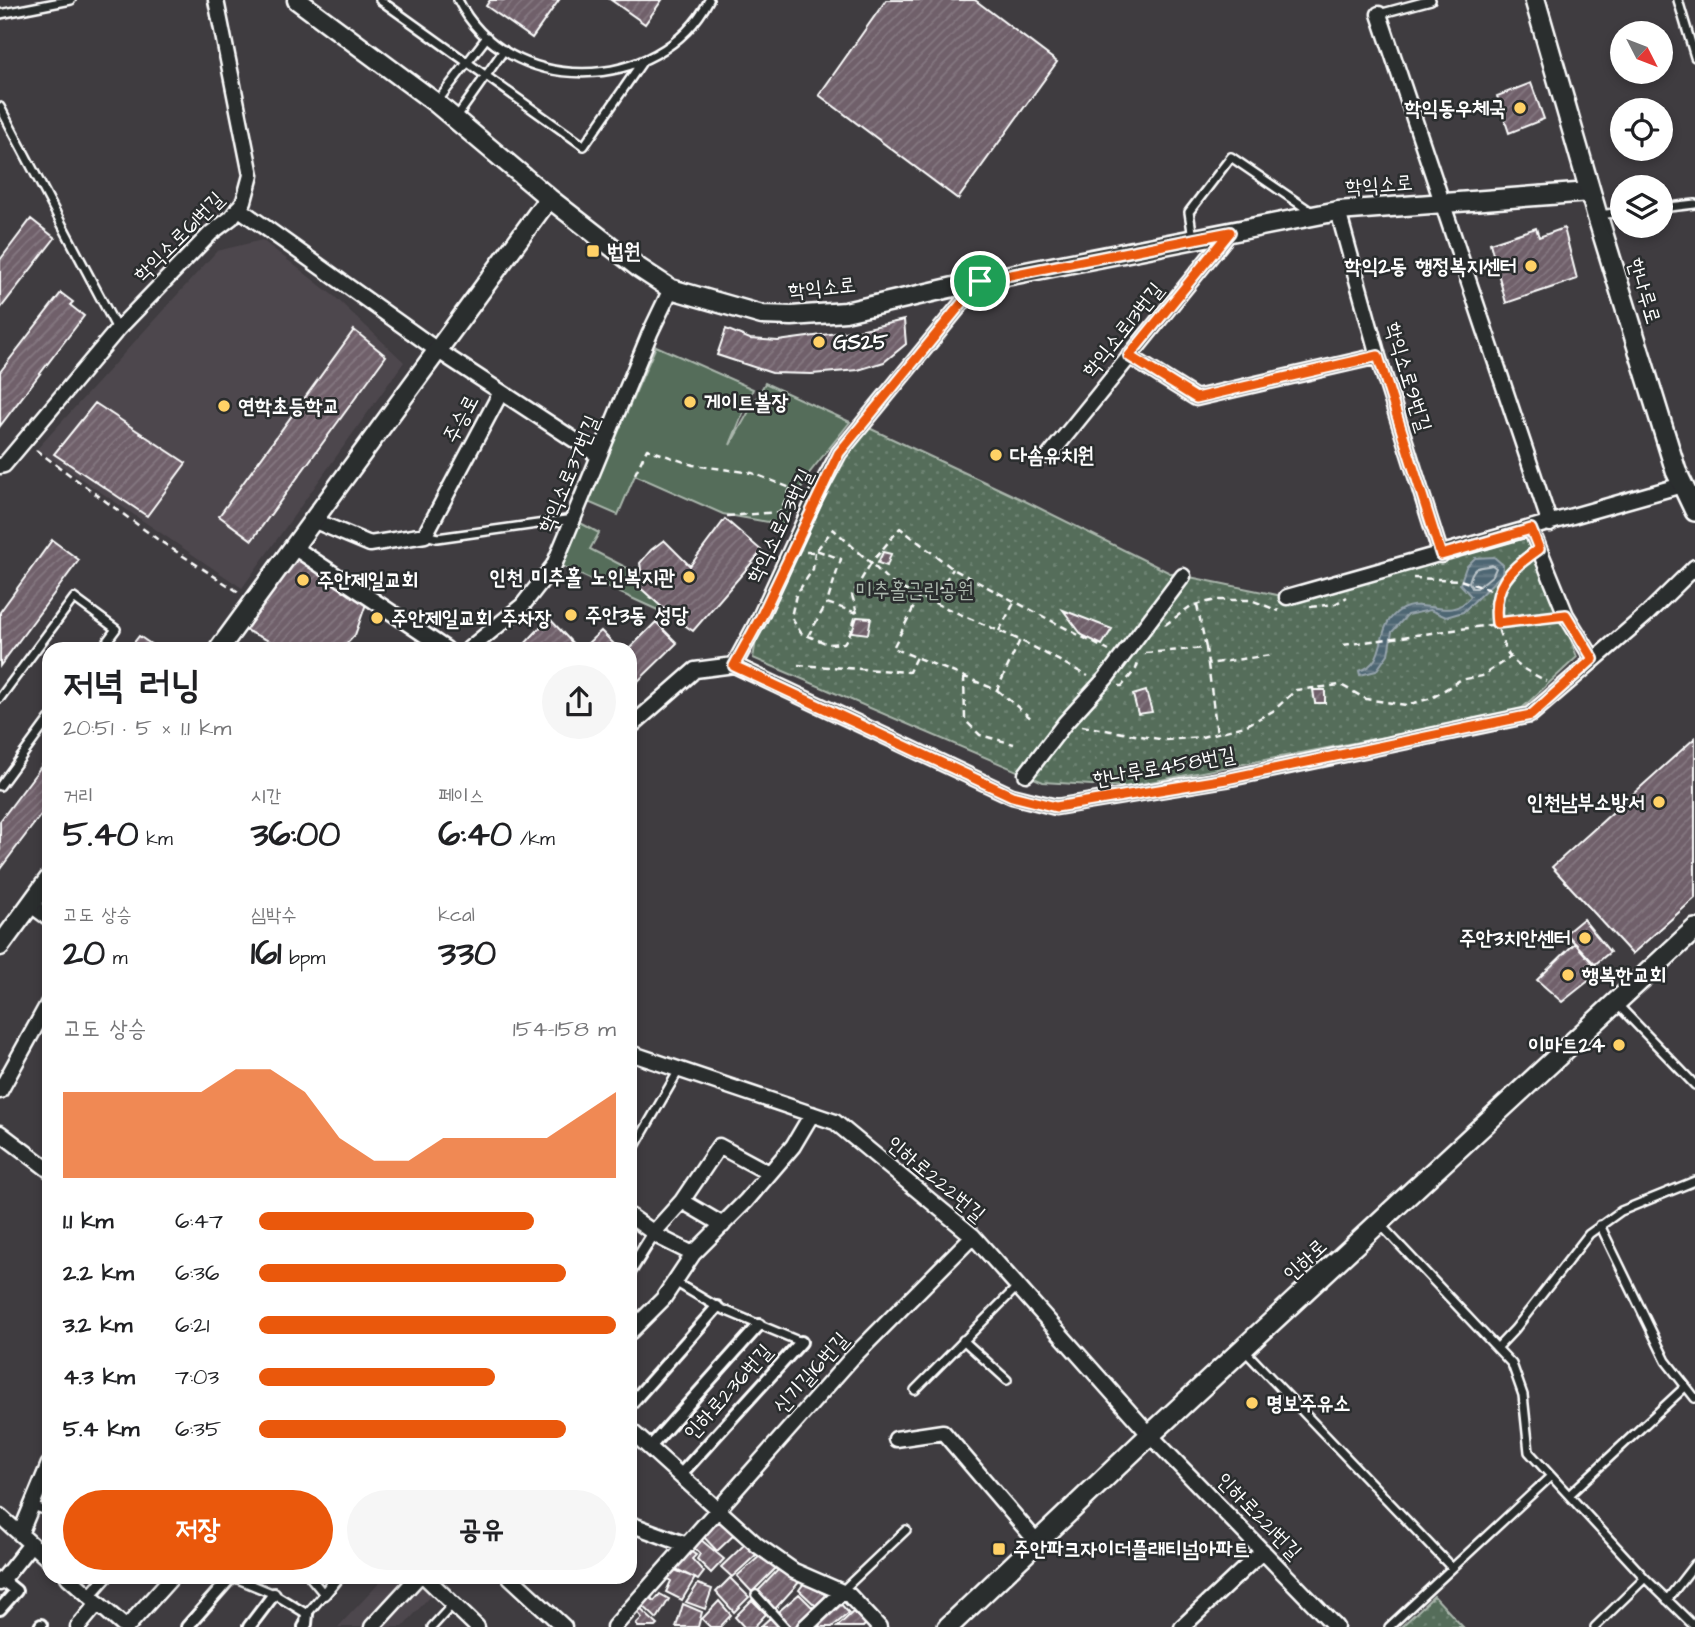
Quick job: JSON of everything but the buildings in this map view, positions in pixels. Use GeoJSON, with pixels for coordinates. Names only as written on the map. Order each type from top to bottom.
{"type":"FeatureCollection","features":[{"type":"Feature","properties":{"kind":"main road","name":"한나루로"},"geometry":{"type":"LineString","coordinates":[[1535,0],[1590,192],[1676,471],[1695,511]]}},
{"type":"Feature","properties":{"kind":"main road","name":"인하로"},"geometry":{"type":"LineString","coordinates":[[948,1627],[1150,1435],[1695,929]]}},
{"type":"Feature","properties":{"kind":"street","name":"학익소로61번길"},"geometry":{"type":"LineString","coordinates":[[0,466],[4,466],[118,329],[211,233],[231,218],[244,201],[251,175],[215,0]]}},
{"type":"Feature","properties":{"kind":"street","name":"학익소로"},"geometry":{"type":"LineString","coordinates":[[297,0],[436,103],[549,198],[639,268],[671,289],[762,314],[792,316],[845,312],[980,281],[1338,211],[1590,192]]}},
{"type":"Feature","properties":{"kind":"street","name":"학익소로"},"geometry":{"type":"LineString","coordinates":[[1379,14],[1444,204]]}},
{"type":"Feature","properties":{"kind":"street"},"geometry":{"type":"LineString","coordinates":[[224,642],[549,198]]}},
{"type":"Feature","properties":{"kind":"street"},"geometry":{"type":"LineString","coordinates":[[1444,204],[1549,524]]}},
{"type":"Feature","properties":{"kind":"street","name":"주승로"},"geometry":{"type":"LineString","coordinates":[[239,208],[437,350],[501,392],[425,535]]}},
{"type":"Feature","properties":{"kind":"street","name":"학익소로9번길"},"geometry":{"type":"LineString","coordinates":[[1338,211],[1378,356],[1441,555]]}},
{"type":"Feature","properties":{"kind":"street","name":"학익소로13번길"},"geometry":{"type":"LineString","coordinates":[[1049,456],[1230,232]]}},
{"type":"Feature","properties":{"kind":"street","name":"학익소로23번길"},"geometry":{"type":"LineString","coordinates":[[734,666],[761,617],[815,498],[839,453],[980,281]]}},
{"type":"Feature","properties":{"kind":"street","name":"학익소로37번길"},"geometry":{"type":"LineString","coordinates":[[478,642],[522,606],[554,565],[650,333],[671,289]]}},
{"type":"Feature","properties":{"kind":"street"},"geometry":{"type":"LineString","coordinates":[[1129,356],[1196,398],[1378,356]]}},
{"type":"Feature","properties":{"kind":"street"},"geometry":{"type":"LineString","coordinates":[[501,392],[599,456]]}},
{"type":"Feature","properties":{"kind":"street"},"geometry":{"type":"LineString","coordinates":[[1287,597],[1682,485]]}},
{"type":"Feature","properties":{"kind":"street"},"geometry":{"type":"LineString","coordinates":[[315,520],[370,544],[425,535]]}},
{"type":"Feature","properties":{"kind":"street"},"geometry":{"type":"LineString","coordinates":[[1531,529],[1566,615],[1593,659]]}},
{"type":"Feature","properties":{"kind":"street"},"geometry":{"type":"LineString","coordinates":[[295,548],[436,642]]}},
{"type":"Feature","properties":{"kind":"street","name":"한나루로458번길"},"geometry":{"type":"LineString","coordinates":[[734,666],[1012,796],[1056,807],[1226,779],[1531,715],[1646,615],[1695,567]]}},
{"type":"Feature","properties":{"kind":"street"},"geometry":{"type":"LineString","coordinates":[[1026,774],[1065,723],[1122,657],[1183,576]]}},
{"type":"Feature","properties":{"kind":"street"},"geometry":{"type":"LineString","coordinates":[[637,721],[695,670],[734,666]]}},
{"type":"Feature","properties":{"kind":"street"},"geometry":{"type":"LineString","coordinates":[[0,946],[42,889]]}},
{"type":"Feature","properties":{"kind":"street"},"geometry":{"type":"LineString","coordinates":[[31,905],[42,913]]}},
{"type":"Feature","properties":{"kind":"street"},"geometry":{"type":"LineString","coordinates":[[0,1091],[42,1026]]}},
{"type":"Feature","properties":{"kind":"street","name":"인하로222번길"},"geometry":{"type":"LineString","coordinates":[[637,1055],[835,1122],[973,1236],[1150,1435]]}},
{"type":"Feature","properties":{"kind":"street"},"geometry":{"type":"LineString","coordinates":[[637,1325],[663,1299],[693,1254],[723,1225],[793,1146],[812,1114]]}},
{"type":"Feature","properties":{"kind":"street"},"geometry":{"type":"LineString","coordinates":[[0,1133],[42,1161]]}},
{"type":"Feature","properties":{"kind":"street"},"geometry":{"type":"LineString","coordinates":[[637,1260],[655,1231],[681,1201],[719,1146],[769,1173]]}},
{"type":"Feature","properties":{"kind":"street"},"geometry":{"type":"LineString","coordinates":[[681,1201],[723,1225]]}},
{"type":"Feature","properties":{"kind":"street"},"geometry":{"type":"LineString","coordinates":[[637,1220],[661,1238],[693,1254]]}},
{"type":"Feature","properties":{"kind":"street","name":"신기길16번길"},"geometry":{"type":"LineString","coordinates":[[614,1627],[860,1350],[973,1236]]}},
{"type":"Feature","properties":{"kind":"street"},"geometry":{"type":"LineString","coordinates":[[637,1397],[717,1307]]}},
{"type":"Feature","properties":{"kind":"street"},"geometry":{"type":"LineString","coordinates":[[650,1447],[759,1325]]}},
{"type":"Feature","properties":{"kind":"street","name":"인하로236번길"},"geometry":{"type":"LineString","coordinates":[[681,1474],[801,1342]]}},
{"type":"Feature","properties":{"kind":"street"},"geometry":{"type":"LineString","coordinates":[[896,1439],[943,1432],[1037,1542]]}},
{"type":"Feature","properties":{"kind":"street","name":"인하로221번길"},"geometry":{"type":"LineString","coordinates":[[1150,1435],[1336,1627]]}},
{"type":"Feature","properties":{"kind":"street"},"geometry":{"type":"LineString","coordinates":[[637,1436],[757,1545],[794,1571],[849,1595],[879,1627]]}},
{"type":"Feature","properties":{"kind":"street"},"geometry":{"type":"LineString","coordinates":[[0,1609],[16,1591],[1,1580],[25,1539],[42,1482]]}},
{"type":"Feature","properties":{"kind":"street"},"geometry":{"type":"LineString","coordinates":[[0,1516],[42,1554]]}},
{"type":"Feature","properties":{"kind":"street"},"geometry":{"type":"LineString","coordinates":[[637,1527],[687,1545]]}},
{"type":"Feature","properties":{"kind":"street"},"geometry":{"type":"LineString","coordinates":[[1182,1627],[1263,1551]]}},
{"type":"Feature","properties":{"kind":"street"},"geometry":{"type":"LineString","coordinates":[[76,1584],[126,1627],[166,1584]]}},
{"type":"Feature","properties":{"kind":"street"},"geometry":{"type":"LineString","coordinates":[[78,1627],[102,1584]]}},
{"type":"Feature","properties":{"kind":"street"},"geometry":{"type":"LineString","coordinates":[[187,1627],[226,1584]]}},
{"type":"Feature","properties":{"kind":"street"},"geometry":{"type":"LineString","coordinates":[[324,1594],[332,1584]]}},
{"type":"Feature","properties":{"kind":"street"},"geometry":{"type":"LineString","coordinates":[[372,1627],[412,1584]]}},
{"type":"Feature","properties":{"kind":"street"},"geometry":{"type":"LineString","coordinates":[[432,1584],[477,1627]]}},
{"type":"Feature","properties":{"kind":"street"},"geometry":{"type":"LineString","coordinates":[[518,1584],[564,1627]]}},
{"type":"Feature","properties":{"kind":"street"},"geometry":{"type":"LineString","coordinates":[[805,1627],[842,1592]]}},
{"type":"Feature","properties":{"kind":"street"},"geometry":{"type":"LineString","coordinates":[[249,1627],[274,1594]]}},
{"type":"Feature","properties":{"kind":"street"},"geometry":{"type":"LineString","coordinates":[[304,1627],[307,1614]]}},
{"type":"Feature","properties":{"kind":"lane"},"geometry":{"type":"LineString","coordinates":[[0,14],[71,0]]}},
{"type":"Feature","properties":{"kind":"lane"},"geometry":{"type":"LineString","coordinates":[[380,0],[584,146],[642,62]]}},
{"type":"Feature","properties":{"kind":"lane"},"geometry":{"type":"LineString","coordinates":[[457,0],[476,26],[504,50],[544,69],[572,74],[599,74],[642,62],[680,38],[703,12],[709,0]]}},
{"type":"Feature","properties":{"kind":"lane"},"geometry":{"type":"LineString","coordinates":[[1379,14],[1429,0]]}},
{"type":"Feature","properties":{"kind":"lane"},"geometry":{"type":"LineString","coordinates":[[1678,0],[1695,57]]}},
{"type":"Feature","properties":{"kind":"lane"},"geometry":{"type":"LineString","coordinates":[[436,103],[487,37]]}},
{"type":"Feature","properties":{"kind":"lane"},"geometry":{"type":"LineString","coordinates":[[455,118],[504,50]]}},
{"type":"Feature","properties":{"kind":"lane"},"geometry":{"type":"LineString","coordinates":[[0,108],[118,329]]}},
{"type":"Feature","properties":{"kind":"lane"},"geometry":{"type":"LineString","coordinates":[[1193,239],[1189,212],[1231,157],[1317,215]]}},
{"type":"Feature","properties":{"kind":"lane"},"geometry":{"type":"LineString","coordinates":[[1673,207],[1695,204]]}},
{"type":"Feature","properties":{"kind":"lane"},"geometry":{"type":"LineString","coordinates":[[1597,215],[1610,213]]}},
{"type":"Feature","properties":{"kind":"lane"},"geometry":{"type":"LineString","coordinates":[[425,535],[437,538],[573,519]]}},
{"type":"Feature","properties":{"kind":"lane"},"geometry":{"type":"LineString","coordinates":[[0,698],[74,598],[116,629],[106,642]]}},
{"type":"Feature","properties":{"kind":"lane"},"geometry":{"type":"LineString","coordinates":[[0,786],[42,729]]}},
{"type":"Feature","properties":{"kind":"lane"},"geometry":{"type":"LineString","coordinates":[[1616,1003],[1695,1085]]}},
{"type":"Feature","properties":{"kind":"lane"},"geometry":{"type":"LineString","coordinates":[[637,1143],[679,1069]]}},
{"type":"Feature","properties":{"kind":"lane"},"geometry":{"type":"LineString","coordinates":[[1497,1348],[1515,1329],[1581,1243],[1600,1225],[1621,1211],[1695,1181]]}},
{"type":"Feature","properties":{"kind":"lane"},"geometry":{"type":"LineString","coordinates":[[1378,1223],[1513,1364],[1523,1395],[1529,1452],[1645,1578],[1695,1627]]}},
{"type":"Feature","properties":{"kind":"lane"},"geometry":{"type":"LineString","coordinates":[[1600,1225],[1666,1361],[1695,1398]]}},
{"type":"Feature","properties":{"kind":"lane","name":"인하로236번길"},"geometry":{"type":"LineString","coordinates":[[675,1282],[717,1307],[801,1342]]}},
{"type":"Feature","properties":{"kind":"lane"},"geometry":{"type":"LineString","coordinates":[[915,1390],[1018,1286]]}},
{"type":"Feature","properties":{"kind":"lane"},"geometry":{"type":"LineString","coordinates":[[963,1340],[1007,1380]]}},
{"type":"Feature","properties":{"kind":"lane"},"geometry":{"type":"LineString","coordinates":[[1243,1349],[1452,1568]]}},
{"type":"Feature","properties":{"kind":"lane"},"geometry":{"type":"LineString","coordinates":[[1569,1495],[1685,1387]]}},
{"type":"Feature","properties":{"kind":"lane"},"geometry":{"type":"LineString","coordinates":[[1389,1627],[1551,1476]]}},
{"type":"Feature","properties":{"kind":"lane"},"geometry":{"type":"LineString","coordinates":[[33,1506],[42,1509]]}},
{"type":"Feature","properties":{"kind":"lane"},"geometry":{"type":"LineString","coordinates":[[842,1592],[906,1530]]}},
{"type":"Feature","properties":{"kind":"lane"},"geometry":{"type":"LineString","coordinates":[[1667,1600],[1695,1564]]}},
{"type":"Feature","properties":{"kind":"lane"},"geometry":{"type":"LineString","coordinates":[[1595,1627],[1645,1578]]}},
{"type":"Feature","properties":{"kind":"lane"},"geometry":{"type":"LineString","coordinates":[[249,1584],[274,1594],[307,1614],[324,1594],[316,1584]]}},
{"type":"Feature","properties":{"kind":"lane"},"geometry":{"type":"LineString","coordinates":[[755,1595],[785,1627]]}},
{"type":"Feature","properties":{"kind":"lane"},"geometry":{"type":"LineString","coordinates":[[432,1627],[452,1605]]}},
{"type":"Feature","properties":{"kind":"path"},"geometry":{"type":"LineString","coordinates":[[24,441],[158,539],[254,602]]}},
{"type":"Feature","properties":{"kind":"path"},"geometry":{"type":"LineString","coordinates":[[635,474],[647,449],[693,465],[752,474],[815,498]]}},
{"type":"Feature","properties":{"kind":"path"},"geometry":{"type":"LineString","coordinates":[[727,516],[780,512],[791,487]]}},
{"type":"Feature","properties":{"kind":"path"},"geometry":{"type":"LineString","coordinates":[[1122,657],[1087,642],[953,569],[900,528],[871,563],[852,595],[857,612],[844,643],[828,644],[801,633],[791,617],[796,595],[813,569],[816,551],[833,529],[871,563],[890,582],[1020,640],[1104,686],[1122,686],[1136,669],[1140,654],[1206,648]]}},
{"type":"Feature","properties":{"kind":"path"},"geometry":{"type":"LineString","coordinates":[[1539,549],[1521,562],[1497,592],[1497,623],[1510,657],[1527,671],[1553,685]]}},
{"type":"Feature","properties":{"kind":"path"},"geometry":{"type":"LineString","coordinates":[[791,551],[816,551],[841,559],[827,603],[808,636]]}},
{"type":"Feature","properties":{"kind":"path"},"geometry":{"type":"LineString","coordinates":[[931,602],[953,569]]}},
{"type":"Feature","properties":{"kind":"path"},"geometry":{"type":"LineString","coordinates":[[1460,580],[1497,592]]}},
{"type":"Feature","properties":{"kind":"path"},"geometry":{"type":"LineString","coordinates":[[919,597],[893,648],[997,690],[1032,719]]}},
{"type":"Feature","properties":{"kind":"path"},"geometry":{"type":"LineString","coordinates":[[999,631],[1014,601]]}},
{"type":"Feature","properties":{"kind":"path"},"geometry":{"type":"LineString","coordinates":[[827,603],[857,612]]}},
{"type":"Feature","properties":{"kind":"path"},"geometry":{"type":"LineString","coordinates":[[1197,604],[1206,648],[1217,734]]}},
{"type":"Feature","properties":{"kind":"path"},"geometry":{"type":"LineString","coordinates":[[1343,645],[1566,615]]}},
{"type":"Feature","properties":{"kind":"path"},"geometry":{"type":"LineString","coordinates":[[997,690],[1020,640]]}},
{"type":"Feature","properties":{"kind":"path"},"geometry":{"type":"LineString","coordinates":[[1208,664],[1269,655]]}},
{"type":"Feature","properties":{"kind":"path"},"geometry":{"type":"LineString","coordinates":[[798,665],[909,672],[916,657]]}},
{"type":"Feature","properties":{"kind":"path"},"geometry":{"type":"LineString","coordinates":[[1065,723],[1165,740],[1217,734],[1245,726],[1273,711],[1296,690],[1341,685],[1366,699],[1406,705],[1432,698],[1460,680],[1482,676],[1510,657]]}},
{"type":"Feature","properties":{"kind":"path"},"geometry":{"type":"LineString","coordinates":[[964,676],[965,720],[980,735],[1014,744]]}},
{"type":"Feature","properties":{"kind":"shaded area","name":"연학초등학교"},"geometry":{"type":"Polygon","coordinates":[[[262,240],[335,297],[404,362],[242,588],[37,449],[217,251],[262,240]]]}},
{"type":"Feature","properties":{"kind":"shaded area"},"geometry":{"type":"Polygon","coordinates":[[[378,1584],[431,1584],[436,1589],[403,1627],[338,1627],[378,1584]]]}},
{"type":"Feature","properties":{"kind":"green space"},"geometry":{"type":"Polygon","coordinates":[[[656,346],[753,389],[730,445],[765,383],[850,422],[807,476],[785,525],[723,514],[635,475],[618,515],[581,499],[626,414],[656,346]]]}},
{"type":"Feature","properties":{"kind":"green space","name":"미추홀근린공원"},"geometry":{"type":"Polygon","coordinates":[[[869,428],[1170,573],[1287,597],[1531,529],[1577,657],[1519,711],[1124,787],[1043,782],[753,658],[760,617],[804,524],[842,462],[869,428]]]}},
{"type":"Feature","properties":{"kind":"green space"},"geometry":{"type":"Polygon","coordinates":[[[573,519],[599,533],[590,549],[635,572],[636,584],[673,617],[557,564],[573,519]]]}},
{"type":"Feature","properties":{"kind":"green space"},"geometry":{"type":"Polygon","coordinates":[[[1434,1596],[1463,1627],[1401,1627],[1434,1596]]]}},
{"type":"Feature","properties":{"kind":"water"},"geometry":{"type":"Polygon","coordinates":[[[1494,557],[1503,565],[1502,574],[1463,612],[1446,617],[1430,610],[1407,615],[1392,632],[1388,654],[1376,671],[1360,675],[1359,671],[1374,661],[1385,629],[1395,614],[1415,606],[1444,609],[1462,604],[1471,596],[1460,584],[1466,567],[1475,558],[1494,557]]]}},
{"type":"Feature","properties":{"kind":"place","name":"학익동우체국"},"geometry":{"type":"Point","coordinates":[1520,108]}},
{"type":"Feature","properties":{"kind":"place","name":"법원"},"geometry":{"type":"Point","coordinates":[593,251]}},
{"type":"Feature","properties":{"kind":"place","name":"학익2동 행정복지센터"},"geometry":{"type":"Point","coordinates":[1531,266]}},
{"type":"Feature","properties":{"kind":"place","name":"GS25"},"geometry":{"type":"Point","coordinates":[819,342]}},
{"type":"Feature","properties":{"kind":"place","name":"게이트볼장"},"geometry":{"type":"Point","coordinates":[690,402]}},
{"type":"Feature","properties":{"kind":"place","name":"연학초등학교"},"geometry":{"type":"Point","coordinates":[224,406]}},
{"type":"Feature","properties":{"kind":"place","name":"다솜유치원"},"geometry":{"type":"Point","coordinates":[996,455]}},
{"type":"Feature","properties":{"kind":"place","name":"인천 미추홀 노인복지관"},"geometry":{"type":"Point","coordinates":[689,577]}},
{"type":"Feature","properties":{"kind":"place","name":"주안제일교회"},"geometry":{"type":"Point","coordinates":[303,580]}},
{"type":"Feature","properties":{"kind":"place","name":"주안3동 성당"},"geometry":{"type":"Point","coordinates":[571,615]}},
{"type":"Feature","properties":{"kind":"place","name":"주안제일교회 주차장"},"geometry":{"type":"Point","coordinates":[377,618]}},
{"type":"Feature","properties":{"kind":"place","name":"인천남부소방서"},"geometry":{"type":"Point","coordinates":[1659,802]}},
{"type":"Feature","properties":{"kind":"place","name":"주안3치안센터"},"geometry":{"type":"Point","coordinates":[1585,938]}},
{"type":"Feature","properties":{"kind":"place","name":"행복한교회"},"geometry":{"type":"Point","coordinates":[1568,975]}},
{"type":"Feature","properties":{"kind":"place","name":"이마트24"},"geometry":{"type":"Point","coordinates":[1619,1045]}},
{"type":"Feature","properties":{"kind":"place","name":"명보주유소"},"geometry":{"type":"Point","coordinates":[1252,1403]}},
{"type":"Feature","properties":{"kind":"place","name":"주안파크자이더플래티넘아파트"},"geometry":{"type":"Point","coordinates":[999,1549]}},
{"type":"Feature","properties":{"kind":"route"},"geometry":{"type":"LineString","coordinates":[[1230,232],[1129,356],[1196,398],[1378,356],[1441,555],[1531,529],[1539,549],[1521,562],[1497,592],[1497,623],[1566,615],[1593,659],[1531,715],[1226,779],[1056,807],[1012,796],[734,666],[761,617],[815,498],[839,453],[980,281],[1230,232]]}}]}
